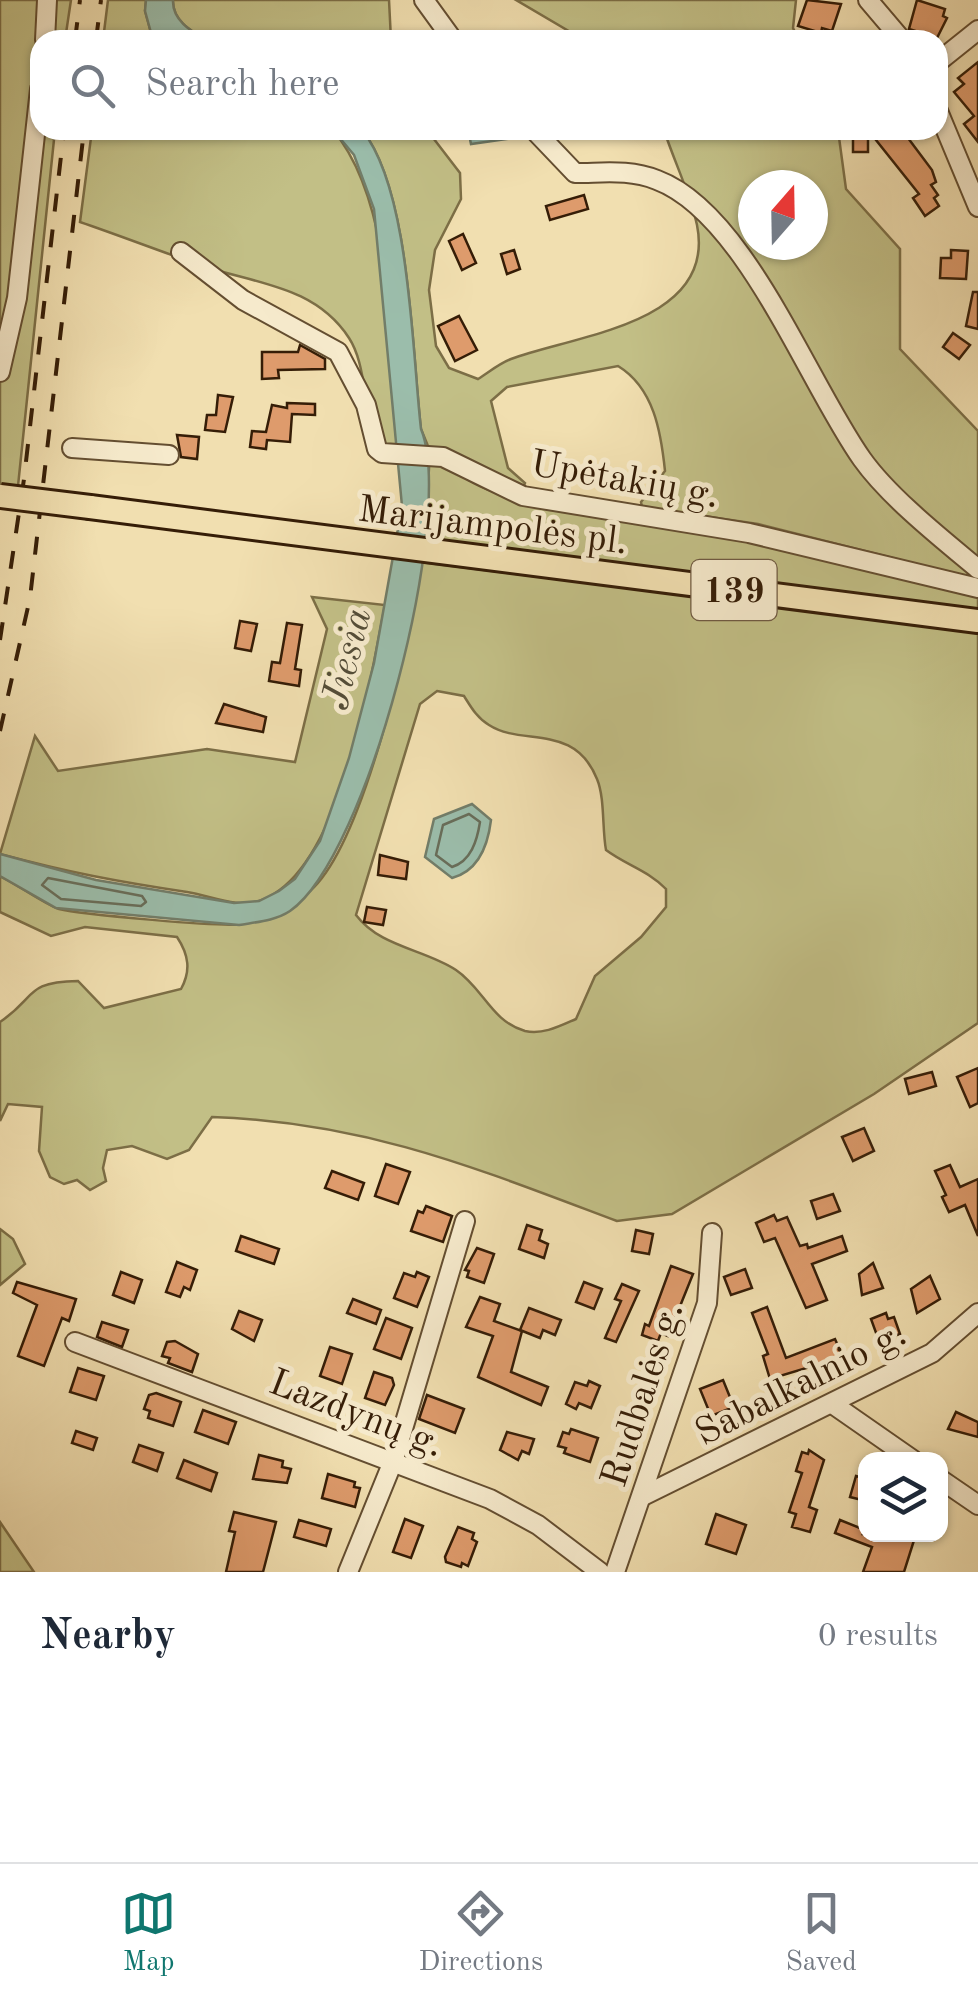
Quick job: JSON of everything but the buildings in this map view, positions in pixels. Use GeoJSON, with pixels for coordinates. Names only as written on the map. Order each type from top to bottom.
{"type":"FeatureCollection","features":[{"type":"Feature","properties":{"kind":"main road","name":"Marijampolės pl."},"geometry":{"type":"LineString","coordinates":[[0,496],[978,621]]}},
{"type":"Feature","properties":{"kind":"street"},"geometry":{"type":"LineString","coordinates":[[46,30],[48,0]]}},
{"type":"Feature","properties":{"kind":"street"},"geometry":{"type":"LineString","coordinates":[[424,0],[446,30]]}},
{"type":"Feature","properties":{"kind":"street"},"geometry":{"type":"LineString","coordinates":[[868,0],[894,30]]}},
{"type":"Feature","properties":{"kind":"street"},"geometry":{"type":"LineString","coordinates":[[948,54],[978,30]]}},
{"type":"Feature","properties":{"kind":"street"},"geometry":{"type":"LineString","coordinates":[[948,135],[978,207]]}},
{"type":"Feature","properties":{"kind":"street"},"geometry":{"type":"LineString","coordinates":[[0,372],[16,298],[34,140]]}},
{"type":"Feature","properties":{"kind":"street"},"geometry":{"type":"LineString","coordinates":[[543,140],[574,173],[625,170],[676,188],[700,207],[732,242],[863,462],[978,570]]}},
{"type":"Feature","properties":{"kind":"street","name":"Upėtakių g."},"geometry":{"type":"LineString","coordinates":[[181,252],[244,300],[338,352],[366,404],[377,449],[453,462],[524,496],[749,533],[978,588]]}},
{"type":"Feature","properties":{"kind":"street"},"geometry":{"type":"LineString","coordinates":[[72,448],[169,455]]}},
{"type":"Feature","properties":{"kind":"street"},"geometry":{"type":"LineString","coordinates":[[348,1572],[394,1460],[464,1220]]}},
{"type":"Feature","properties":{"kind":"street","name":"Rudbalės g."},"geometry":{"type":"LineString","coordinates":[[616,1572],[707,1303],[712,1233]]}},
{"type":"Feature","properties":{"kind":"street","name":"Sabalkalnio g."},"geometry":{"type":"LineString","coordinates":[[642,1496],[932,1354],[978,1313]]}},
{"type":"Feature","properties":{"kind":"street","name":"Lazdynų g."},"geometry":{"type":"LineString","coordinates":[[75,1342],[490,1499],[538,1526],[600,1572]]}},
{"type":"Feature","properties":{"kind":"street"},"geometry":{"type":"LineString","coordinates":[[834,1405],[902,1452]]}},
{"type":"Feature","properties":{"kind":"street"},"geometry":{"type":"LineString","coordinates":[[948,1483],[978,1504]]}},
{"type":"Feature","properties":{"kind":"shaded area"},"geometry":{"type":"Polygon","coordinates":[[[0,0],[71,0],[66,30],[30,30],[30,140],[54,140],[18,486],[0,484],[0,0]]]}},
{"type":"Feature","properties":{"kind":"shaded area"},"geometry":{"type":"Polygon","coordinates":[[[108,0],[146,0],[150,30],[104,30],[108,0]]]}},
{"type":"Feature","properties":{"kind":"shaded area"},"geometry":{"type":"Polygon","coordinates":[[[173,0],[389,0],[390,30],[191,30],[173,0]]]}},
{"type":"Feature","properties":{"kind":"shaded area"},"geometry":{"type":"Polygon","coordinates":[[[516,0],[796,0],[794,30],[567,30],[516,0]]]}},
{"type":"Feature","properties":{"kind":"shaded area"},"geometry":{"type":"Polygon","coordinates":[[[91,140],[339,140],[368,198],[379,238],[390,326],[397,449],[389,450],[373,426],[360,365],[349,338],[319,307],[284,289],[203,266],[80,222],[91,140]]]}},
{"type":"Feature","properties":{"kind":"shaded area"},"geometry":{"type":"Polygon","coordinates":[[[368,140],[435,140],[460,173],[461,199],[435,250],[429,290],[436,346],[449,368],[478,379],[511,359],[636,320],[664,305],[685,284],[697,258],[697,225],[668,140],[839,140],[846,189],[900,249],[900,349],[978,431],[978,571],[964,576],[758,524],[642,507],[641,502],[665,471],[661,441],[648,399],[618,366],[507,387],[491,401],[508,468],[525,483],[522,490],[464,459],[459,473],[481,487],[552,508],[747,540],[978,596],[978,610],[425,538],[430,451],[421,429],[399,230],[390,191],[368,140]]]}},
{"type":"Feature","properties":{"kind":"shaded area"},"geometry":{"type":"Polygon","coordinates":[[[420,562],[978,631],[978,1023],[874,1094],[672,1214],[617,1221],[467,1166],[370,1138],[268,1121],[212,1117],[189,1150],[167,1159],[132,1146],[107,1150],[103,1168],[106,1181],[90,1190],[77,1180],[64,1184],[50,1177],[39,1151],[42,1107],[8,1104],[0,1121],[0,1022],[48,984],[78,981],[104,1008],[181,989],[187,963],[177,937],[85,927],[51,936],[0,912],[0,876],[59,909],[183,922],[241,924],[304,896],[330,866],[366,785],[407,637],[420,562]],[[437,691],[420,704],[356,915],[377,934],[456,970],[514,1027],[545,1031],[576,1019],[595,976],[641,937],[666,907],[666,889],[606,850],[600,787],[587,761],[562,743],[517,735],[489,725],[464,696],[437,691]]]}},
{"type":"Feature","properties":{"kind":"shaded area"},"geometry":{"type":"Polygon","coordinates":[[[312,597],[385,605],[348,769],[312,852],[289,882],[262,900],[234,902],[0,854],[35,736],[58,771],[207,749],[295,762],[327,629],[312,597]]]}},
{"type":"Feature","properties":{"kind":"shaded area"},"geometry":{"type":"Polygon","coordinates":[[[0,1229],[13,1239],[25,1264],[0,1285],[0,1229]]]}},
{"type":"Feature","properties":{"kind":"shaded area"},"geometry":{"type":"Polygon","coordinates":[[[0,1522],[34,1572],[0,1572],[0,1522]]]}},
{"type":"Feature","properties":{"kind":"water"},"geometry":{"type":"Polygon","coordinates":[[[146,0],[173,0],[179,19],[191,30],[150,30],[146,0]]]}},
{"type":"Feature","properties":{"kind":"water"},"geometry":{"type":"Polygon","coordinates":[[[341,140],[368,140],[390,191],[406,272],[421,429],[429,472],[426,533],[415,605],[398,682],[375,757],[348,825],[319,878],[284,914],[239,925],[56,908],[0,876],[0,854],[96,880],[234,903],[259,901],[279,891],[295,879],[320,841],[349,758],[374,663],[402,506],[374,209],[354,155],[341,140]]]}},
{"type":"Feature","properties":{"kind":"water"},"geometry":{"type":"Polygon","coordinates":[[[472,804],[491,820],[487,839],[475,863],[452,878],[425,857],[434,819],[472,804]]]}},
{"type":"Feature","properties":{"kind":"railway"},"geometry":{"type":"LineString","coordinates":[[76,30],[80,0]]}},
{"type":"Feature","properties":{"kind":"railway"},"geometry":{"type":"LineString","coordinates":[[97,30],[101,0]]}},
{"type":"Feature","properties":{"kind":"railway"},"geometry":{"type":"LineString","coordinates":[[0,640],[24,479],[63,140]]}},
{"type":"Feature","properties":{"kind":"railway"},"geometry":{"type":"LineString","coordinates":[[0,731],[30,598],[83,140]]}},
{"type":"Feature","properties":{"kind":"water label","name":"Jiesia"},"geometry":{"type":"Point","coordinates":[345,658]}}]}
